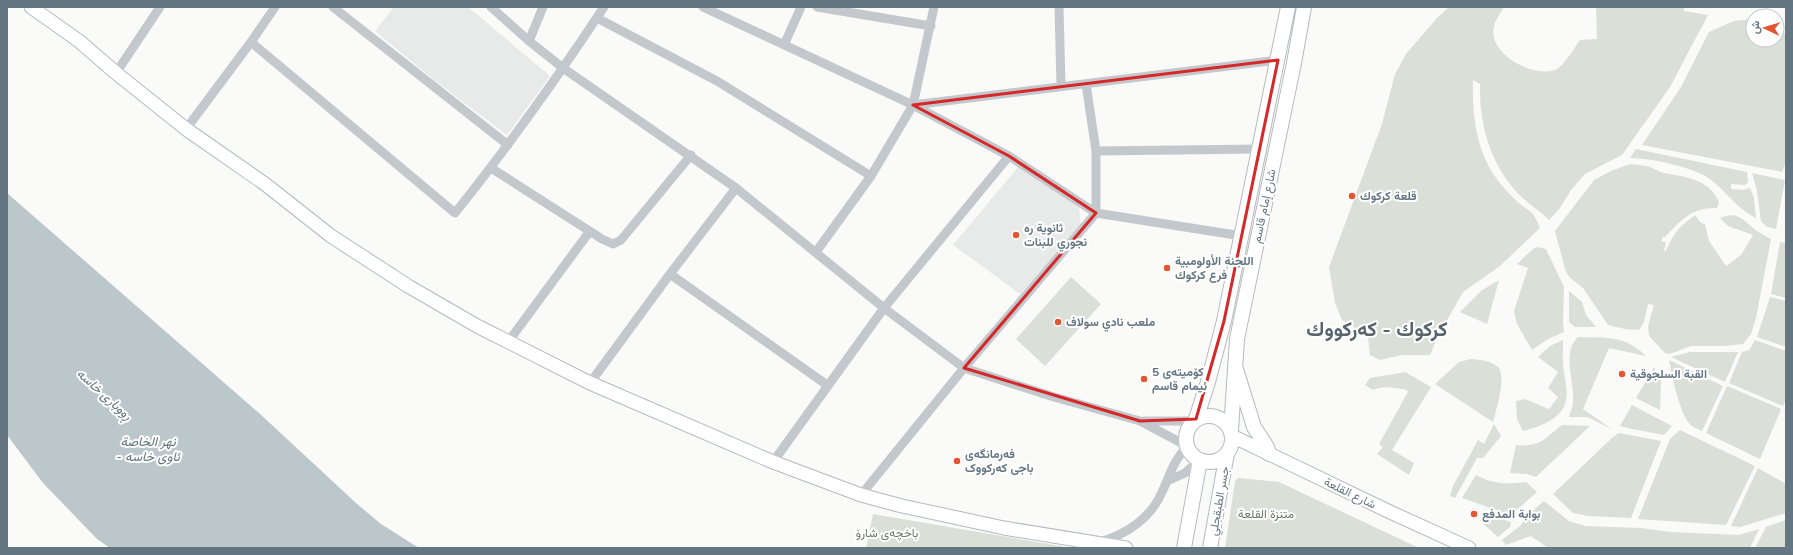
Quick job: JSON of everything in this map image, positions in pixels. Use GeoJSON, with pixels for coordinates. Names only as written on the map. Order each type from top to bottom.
{"type":"FeatureCollection","features":[{"type":"Feature","properties":{"kind":"main road","name":"شارع إمام قاسم"},"geometry":{"type":"LineString","coordinates":[[1195,420],[1217,349],[1242,236],[1288,7]]}},
{"type":"Feature","properties":{"kind":"main road","name":"شارع إمام قاسم"},"geometry":{"type":"LineString","coordinates":[[1232,433],[1234,363],[1237,339],[1294,63],[1304,7]]}},
{"type":"Feature","properties":{"kind":"main road"},"geometry":{"type":"LineString","coordinates":[[1234,363],[1254,427],[1267,447],[1269,454]]}},
{"type":"Feature","properties":{"kind":"main road"},"geometry":{"type":"LineString","coordinates":[[1210,415],[1223,419],[1232,433],[1230,448],[1227,453],[1218,460],[1206,462],[1200,460],[1194,456],[1187,446],[1187,432],[1195,420],[1210,415]]}},
{"type":"Feature","properties":{"kind":"main road","name":"جسر الطبقجلي"},"geometry":{"type":"LineString","coordinates":[[1210,548],[1227,453]]}},
{"type":"Feature","properties":{"kind":"main road"},"geometry":{"type":"LineString","coordinates":[[1184,548],[1200,460]]}},
{"type":"Feature","properties":{"kind":"street"},"geometry":{"type":"LineString","coordinates":[[31,7],[79,42],[186,129],[265,184],[331,236],[408,286],[508,342],[590,383],[772,462],[861,495],[902,506],[997,526],[1126,548]]}},
{"type":"Feature","properties":{"kind":"street"},"geometry":{"type":"LineString","coordinates":[[116,73],[160,7]]}},
{"type":"Feature","properties":{"kind":"street"},"geometry":{"type":"LineString","coordinates":[[186,129],[275,7]]}},
{"type":"Feature","properties":{"kind":"street"},"geometry":{"type":"LineString","coordinates":[[333,7],[508,145]]}},
{"type":"Feature","properties":{"kind":"street"},"geometry":{"type":"LineString","coordinates":[[491,7],[529,41],[563,68],[736,188],[884,308],[964,368],[1054,397],[1140,421],[1187,446],[1174,462],[1162,494],[1145,517],[1122,534],[1096,543]]}},
{"type":"Feature","properties":{"kind":"street"},"geometry":{"type":"LineString","coordinates":[[529,41],[543,7]]}},
{"type":"Feature","properties":{"kind":"street"},"geometry":{"type":"LineString","coordinates":[[250,42],[455,213],[508,145],[604,7]]}},
{"type":"Feature","properties":{"kind":"street"},"geometry":{"type":"LineString","coordinates":[[703,7],[913,106],[1009,156],[1096,213],[1242,236]]}},
{"type":"Feature","properties":{"kind":"street"},"geometry":{"type":"LineString","coordinates":[[784,45],[801,7]]}},
{"type":"Feature","properties":{"kind":"street"},"geometry":{"type":"LineString","coordinates":[[817,7],[931,26]]}},
{"type":"Feature","properties":{"kind":"street"},"geometry":{"type":"LineString","coordinates":[[816,252],[871,176],[913,106],[934,7]]}},
{"type":"Feature","properties":{"kind":"street"},"geometry":{"type":"LineString","coordinates":[[1059,7],[1061,86]]}},
{"type":"Feature","properties":{"kind":"street"},"geometry":{"type":"LineString","coordinates":[[597,18],[717,82],[871,176]]}},
{"type":"Feature","properties":{"kind":"street"},"geometry":{"type":"LineString","coordinates":[[913,106],[1061,86],[1278,60]]}},
{"type":"Feature","properties":{"kind":"street"},"geometry":{"type":"LineString","coordinates":[[861,495],[964,368],[1096,213],[1096,151],[1086,84]]}},
{"type":"Feature","properties":{"kind":"street"},"geometry":{"type":"LineString","coordinates":[[1096,151],[1259,150]]}},
{"type":"Feature","properties":{"kind":"street"},"geometry":{"type":"LineString","coordinates":[[491,168],[607,242],[613,244],[621,240],[691,156]]}},
{"type":"Feature","properties":{"kind":"street"},"geometry":{"type":"LineString","coordinates":[[772,462],[884,308],[1009,156]]}},
{"type":"Feature","properties":{"kind":"street"},"geometry":{"type":"LineString","coordinates":[[590,383],[670,274],[736,188]]}},
{"type":"Feature","properties":{"kind":"street"},"geometry":{"type":"LineString","coordinates":[[508,342],[590,231]]}},
{"type":"Feature","properties":{"kind":"street"},"geometry":{"type":"LineString","coordinates":[[670,274],[828,386]]}},
{"type":"Feature","properties":{"kind":"street"},"geometry":{"type":"LineString","coordinates":[[1140,421],[1195,420]]}},
{"type":"Feature","properties":{"kind":"street","name":"شارع القلعة"},"geometry":{"type":"LineString","coordinates":[[1232,433],[1269,454],[1469,548]]}},
{"type":"Feature","properties":{"kind":"street"},"geometry":{"type":"LineString","coordinates":[[1167,481],[1185,473],[1200,460]]}},
{"type":"Feature","properties":{"kind":"highlighted area"},"geometry":{"type":"Polygon","coordinates":[[[1278,60],[1224,321],[1196,419],[1140,421],[964,368],[1096,213],[1009,156],[913,105],[1278,60]]]}},
{"type":"Feature","properties":{"kind":"shaded area"},"geometry":{"type":"Polygon","coordinates":[[[394,7],[457,7],[460,9],[462,7],[468,7],[550,76],[507,135],[434,80],[375,31],[394,7]]]}},
{"type":"Feature","properties":{"kind":"shaded area","name":"ثانوية ره نجوري للبنات"},"geometry":{"type":"Polygon","coordinates":[[[1019,166],[1079,207],[1081,225],[1020,294],[953,245],[1019,166]]]}},
{"type":"Feature","properties":{"kind":"green space"},"geometry":{"type":"Polygon","coordinates":[[[1449,7],[1504,7],[1494,26],[1494,36],[1497,46],[1514,62],[1537,71],[1557,69],[1566,60],[1580,40],[1597,39],[1596,7],[1684,7],[1684,11],[1708,15],[1670,87],[1622,155],[1585,174],[1571,190],[1560,208],[1549,220],[1525,200],[1514,188],[1496,162],[1485,132],[1480,100],[1480,84],[1473,80],[1475,124],[1478,138],[1488,165],[1506,190],[1522,206],[1533,214],[1540,228],[1500,266],[1463,292],[1438,336],[1430,355],[1402,355],[1380,360],[1370,355],[1368,336],[1342,320],[1335,303],[1329,267],[1382,124],[1395,74],[1406,54],[1437,18],[1449,7]]]}},
{"type":"Feature","properties":{"kind":"green space"},"geometry":{"type":"Polygon","coordinates":[[[1745,20],[1745,48],[1785,48],[1786,34],[1786,162],[1782,172],[1642,145],[1681,87],[1709,32],[1734,21],[1745,20]]]}},
{"type":"Feature","properties":{"kind":"green space"},"geometry":{"type":"Polygon","coordinates":[[[1636,149],[1747,172],[1748,182],[1745,185],[1731,184],[1731,189],[1743,190],[1750,188],[1754,198],[1756,218],[1743,210],[1717,185],[1704,175],[1672,164],[1639,158],[1630,158],[1636,149]]]}},
{"type":"Feature","properties":{"kind":"green space"},"geometry":{"type":"Polygon","coordinates":[[[1631,164],[1696,180],[1709,188],[1715,194],[1719,202],[1717,208],[1708,208],[1694,212],[1676,225],[1665,237],[1662,237],[1662,242],[1666,242],[1664,251],[1666,251],[1678,230],[1695,215],[1701,223],[1705,224],[1709,241],[1726,266],[1741,255],[1753,235],[1728,226],[1720,218],[1732,215],[1736,216],[1771,239],[1756,318],[1751,334],[1743,344],[1724,346],[1691,346],[1670,354],[1665,353],[1649,336],[1648,326],[1654,305],[1648,304],[1644,322],[1639,330],[1625,329],[1608,325],[1583,288],[1569,277],[1565,269],[1555,231],[1594,180],[1613,170],[1631,164]]]}},
{"type":"Feature","properties":{"kind":"green space"},"geometry":{"type":"Polygon","coordinates":[[[1752,173],[1785,180],[1776,229],[1767,227],[1761,221],[1757,191],[1752,173]]]}},
{"type":"Feature","properties":{"kind":"green space"},"geometry":{"type":"Polygon","coordinates":[[[1780,242],[1786,243],[1786,298],[1771,294],[1780,242]]]}},
{"type":"Feature","properties":{"kind":"green space"},"geometry":{"type":"Polygon","coordinates":[[[1538,247],[1546,249],[1564,287],[1564,332],[1548,339],[1532,350],[1517,324],[1514,311],[1528,268],[1517,264],[1533,249],[1538,247]]]}},
{"type":"Feature","properties":{"kind":"green space","name":"ملعب نادي سولاف"},"geometry":{"type":"Polygon","coordinates":[[[1071,277],[1101,304],[1045,366],[1016,339],[1071,277]]]}},
{"type":"Feature","properties":{"kind":"green space"},"geometry":{"type":"Polygon","coordinates":[[[1499,280],[1487,324],[1460,312],[1481,291],[1499,280]]]}},
{"type":"Feature","properties":{"kind":"green space"},"geometry":{"type":"Polygon","coordinates":[[[1569,291],[1582,302],[1586,315],[1596,327],[1575,327],[1569,322],[1569,291]]]}},
{"type":"Feature","properties":{"kind":"green space"},"geometry":{"type":"Polygon","coordinates":[[[1770,297],[1786,301],[1786,347],[1757,337],[1770,297]]]}},
{"type":"Feature","properties":{"kind":"green space"},"geometry":{"type":"Polygon","coordinates":[[[1578,337],[1606,338],[1623,341],[1638,349],[1646,356],[1609,348],[1583,409],[1612,429],[1587,417],[1569,417],[1573,406],[1573,394],[1569,359],[1570,351],[1578,337]]]}},
{"type":"Feature","properties":{"kind":"green space"},"geometry":{"type":"Polygon","coordinates":[[[1563,340],[1563,364],[1567,393],[1564,407],[1549,421],[1523,431],[1517,419],[1516,401],[1525,399],[1549,409],[1558,397],[1548,388],[1558,372],[1538,357],[1550,346],[1563,340]]]}},
{"type":"Feature","properties":{"kind":"green space"},"geometry":{"type":"Polygon","coordinates":[[[1755,340],[1786,351],[1786,399],[1783,406],[1729,383],[1742,352],[1749,350],[1755,340]]]}},
{"type":"Feature","properties":{"kind":"green space"},"geometry":{"type":"Polygon","coordinates":[[[1690,352],[1738,352],[1725,382],[1671,357],[1690,352]]]}},
{"type":"Feature","properties":{"kind":"green space"},"geometry":{"type":"Polygon","coordinates":[[[1471,359],[1492,363],[1498,367],[1500,371],[1500,393],[1493,422],[1435,384],[1459,362],[1471,359]]]}},
{"type":"Feature","properties":{"kind":"green space"},"geometry":{"type":"Polygon","coordinates":[[[1669,360],[1723,386],[1702,431],[1692,426],[1685,417],[1676,393],[1669,360]]]}},
{"type":"Feature","properties":{"kind":"green space"},"geometry":{"type":"Polygon","coordinates":[[[1654,367],[1661,380],[1660,410],[1636,398],[1654,367]]]}},
{"type":"Feature","properties":{"kind":"green space"},"geometry":{"type":"Polygon","coordinates":[[[1405,372],[1431,387],[1392,450],[1414,463],[1409,475],[1377,454],[1383,447],[1379,444],[1408,392],[1407,390],[1390,387],[1377,388],[1373,390],[1365,385],[1370,378],[1405,372]]]}},
{"type":"Feature","properties":{"kind":"green space"},"geometry":{"type":"Polygon","coordinates":[[[1727,386],[1781,409],[1760,459],[1706,433],[1727,386]]]}},
{"type":"Feature","properties":{"kind":"green space"},"geometry":{"type":"Polygon","coordinates":[[[1632,405],[1672,426],[1664,435],[1620,426],[1632,405]]]}},
{"type":"Feature","properties":{"kind":"green space"},"geometry":{"type":"Polygon","coordinates":[[[1494,424],[1501,436],[1483,458],[1477,458],[1455,498],[1450,496],[1453,486],[1478,440],[1484,444],[1494,424]]]}},
{"type":"Feature","properties":{"kind":"green space"},"geometry":{"type":"Polygon","coordinates":[[[1562,425],[1590,426],[1536,477],[1527,474],[1510,473],[1516,445],[1531,445],[1542,441],[1562,425]]]}},
{"type":"Feature","properties":{"kind":"green space"},"geometry":{"type":"Polygon","coordinates":[[[1680,430],[1755,466],[1726,525],[1638,519],[1670,439],[1680,430]]]}},
{"type":"Feature","properties":{"kind":"green space"},"geometry":{"type":"Polygon","coordinates":[[[1619,433],[1661,441],[1631,518],[1588,516],[1573,513],[1553,494],[1619,433]]]}},
{"type":"Feature","properties":{"kind":"green space"},"geometry":{"type":"Polygon","coordinates":[[[1758,468],[1786,484],[1786,513],[1740,527],[1731,526],[1758,468]]]}},
{"type":"Feature","properties":{"kind":"green space"},"geometry":{"type":"Polygon","coordinates":[[[1476,475],[1489,481],[1501,483],[1526,482],[1537,492],[1511,515],[1462,498],[1476,475]]]}},
{"type":"Feature","properties":{"kind":"green space","name":"متنزة القلعة"},"geometry":{"type":"Polygon","coordinates":[[[1238,478],[1279,482],[1419,548],[1225,548],[1235,481],[1238,478]]]}},
{"type":"Feature","properties":{"kind":"green space"},"geometry":{"type":"Polygon","coordinates":[[[1544,501],[1569,521],[1585,526],[1641,528],[1671,532],[1739,535],[1759,529],[1750,548],[1548,548],[1531,536],[1506,545],[1502,540],[1520,526],[1528,515],[1544,501]]]}},
{"type":"Feature","properties":{"kind":"green space"},"geometry":{"type":"Polygon","coordinates":[[[1485,513],[1511,522],[1510,527],[1498,537],[1480,521],[1485,513]]]}},
{"type":"Feature","properties":{"kind":"green space","name":"باخچەی شارۆ"},"geometry":{"type":"Polygon","coordinates":[[[873,514],[1072,548],[866,548],[873,514]]]}},
{"type":"Feature","properties":{"kind":"green space"},"geometry":{"type":"Polygon","coordinates":[[[1786,520],[1786,548],[1755,548],[1766,527],[1786,520]]]}},
{"type":"Feature","properties":{"kind":"water","name":"نهر الخاصة - ئاوی خاسە"},"geometry":{"type":"Polygon","coordinates":[[[7,193],[259,413],[356,503],[381,524],[419,548],[110,548],[97,539],[43,483],[7,435],[7,193]]]}},
{"type":"Feature","properties":{"kind":"place","name":"قلعة كركوك"},"geometry":{"type":"Point","coordinates":[1352,196]}},
{"type":"Feature","properties":{"kind":"place","name":"ثانوية ره نجوري للبنات"},"geometry":{"type":"Point","coordinates":[1016,235]}},
{"type":"Feature","properties":{"kind":"place","name":"اللجنة الأولومبية فرع كركوك"},"geometry":{"type":"Point","coordinates":[1167,268]}},
{"type":"Feature","properties":{"kind":"place","name":"ملعب نادي سولاف"},"geometry":{"type":"Point","coordinates":[1058,322]}},
{"type":"Feature","properties":{"kind":"place","name":"القبة السلجوقية"},"geometry":{"type":"Point","coordinates":[1622,374]}},
{"type":"Feature","properties":{"kind":"place","name":"کۆمیتەی 5 ئیمام قاسم"},"geometry":{"type":"Point","coordinates":[1144,379]}},
{"type":"Feature","properties":{"kind":"place","name":"فەرمانگەی باجی کەرکووک"},"geometry":{"type":"Point","coordinates":[957,461]}},
{"type":"Feature","properties":{"kind":"place","name":"بوابة المدفع"},"geometry":{"type":"Point","coordinates":[1474,514]}},
{"type":"Feature","properties":{"kind":"district","name":"كركوك - کەرکووك"},"geometry":{"type":"Point","coordinates":[1377,329]}},
{"type":"Feature","properties":{"kind":"water label","name":"ڕووباری خاسە"},"geometry":{"type":"Point","coordinates":[105,394]}}]}
